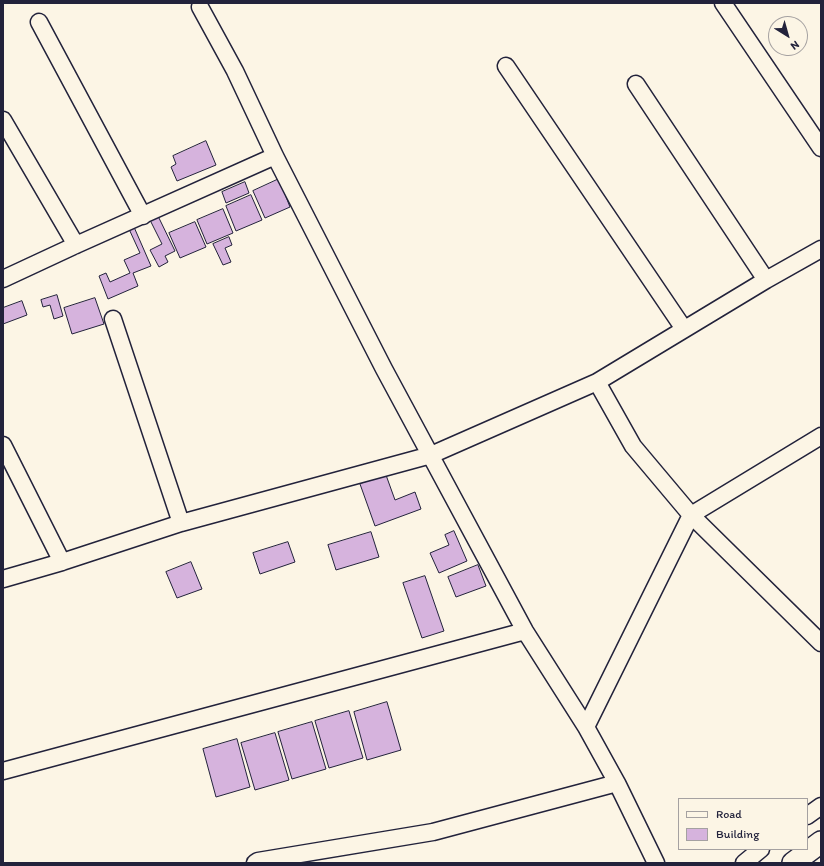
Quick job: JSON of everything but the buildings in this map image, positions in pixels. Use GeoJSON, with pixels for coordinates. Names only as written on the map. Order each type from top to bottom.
{"type":"FeatureCollection","features":[{"type":"Feature","properties":{"kind":"street"},"geometry":{"type":"LineString","coordinates":[[723,3],[821,148]]}},
{"type":"Feature","properties":{"kind":"street"},"geometry":{"type":"LineString","coordinates":[[200,7],[235,71],[276,156],[384,369],[525,630],[586,727],[617,783],[656,863]]}},
{"type":"Feature","properties":{"kind":"street"},"geometry":{"type":"LineString","coordinates":[[39,22],[144,216]]}},
{"type":"Feature","properties":{"kind":"street"},"geometry":{"type":"LineString","coordinates":[[506,66],[684,329]]}},
{"type":"Feature","properties":{"kind":"street"},"geometry":{"type":"LineString","coordinates":[[636,84],[766,280]]}},
{"type":"Feature","properties":{"kind":"street"},"geometry":{"type":"LineString","coordinates":[[3,120],[76,245]]}},
{"type":"Feature","properties":{"kind":"street"},"geometry":{"type":"LineString","coordinates":[[3,280],[76,245],[276,156]]}},
{"type":"Feature","properties":{"kind":"street"},"geometry":{"type":"LineString","coordinates":[[3,579],[62,562],[181,523],[431,455],[597,382],[766,280],[821,249]]}},
{"type":"Feature","properties":{"kind":"street"},"geometry":{"type":"LineString","coordinates":[[113,319],[181,523]]}},
{"type":"Feature","properties":{"kind":"street"},"geometry":{"type":"LineString","coordinates":[[597,382],[633,446],[691,515],[821,643]]}},
{"type":"Feature","properties":{"kind":"street"},"geometry":{"type":"LineString","coordinates":[[586,727],[691,515],[821,436]]}},
{"type":"Feature","properties":{"kind":"street"},"geometry":{"type":"LineString","coordinates":[[3,444],[62,562]]}},
{"type":"Feature","properties":{"kind":"street"},"geometry":{"type":"LineString","coordinates":[[3,771],[525,630]]}},
{"type":"Feature","properties":{"kind":"street"},"geometry":{"type":"LineString","coordinates":[[255,863],[258,861],[433,832],[617,783]]}},
{"type":"Feature","properties":{"kind":"street"},"geometry":{"type":"LineString","coordinates":[[808,815],[821,806]]}},
{"type":"Feature","properties":{"kind":"street"},"geometry":{"type":"LineString","coordinates":[[793,863],[821,842]]}},
{"type":"Feature","properties":{"kind":"street"},"geometry":{"type":"LineString","coordinates":[[744,863],[761,850]]}}]}
